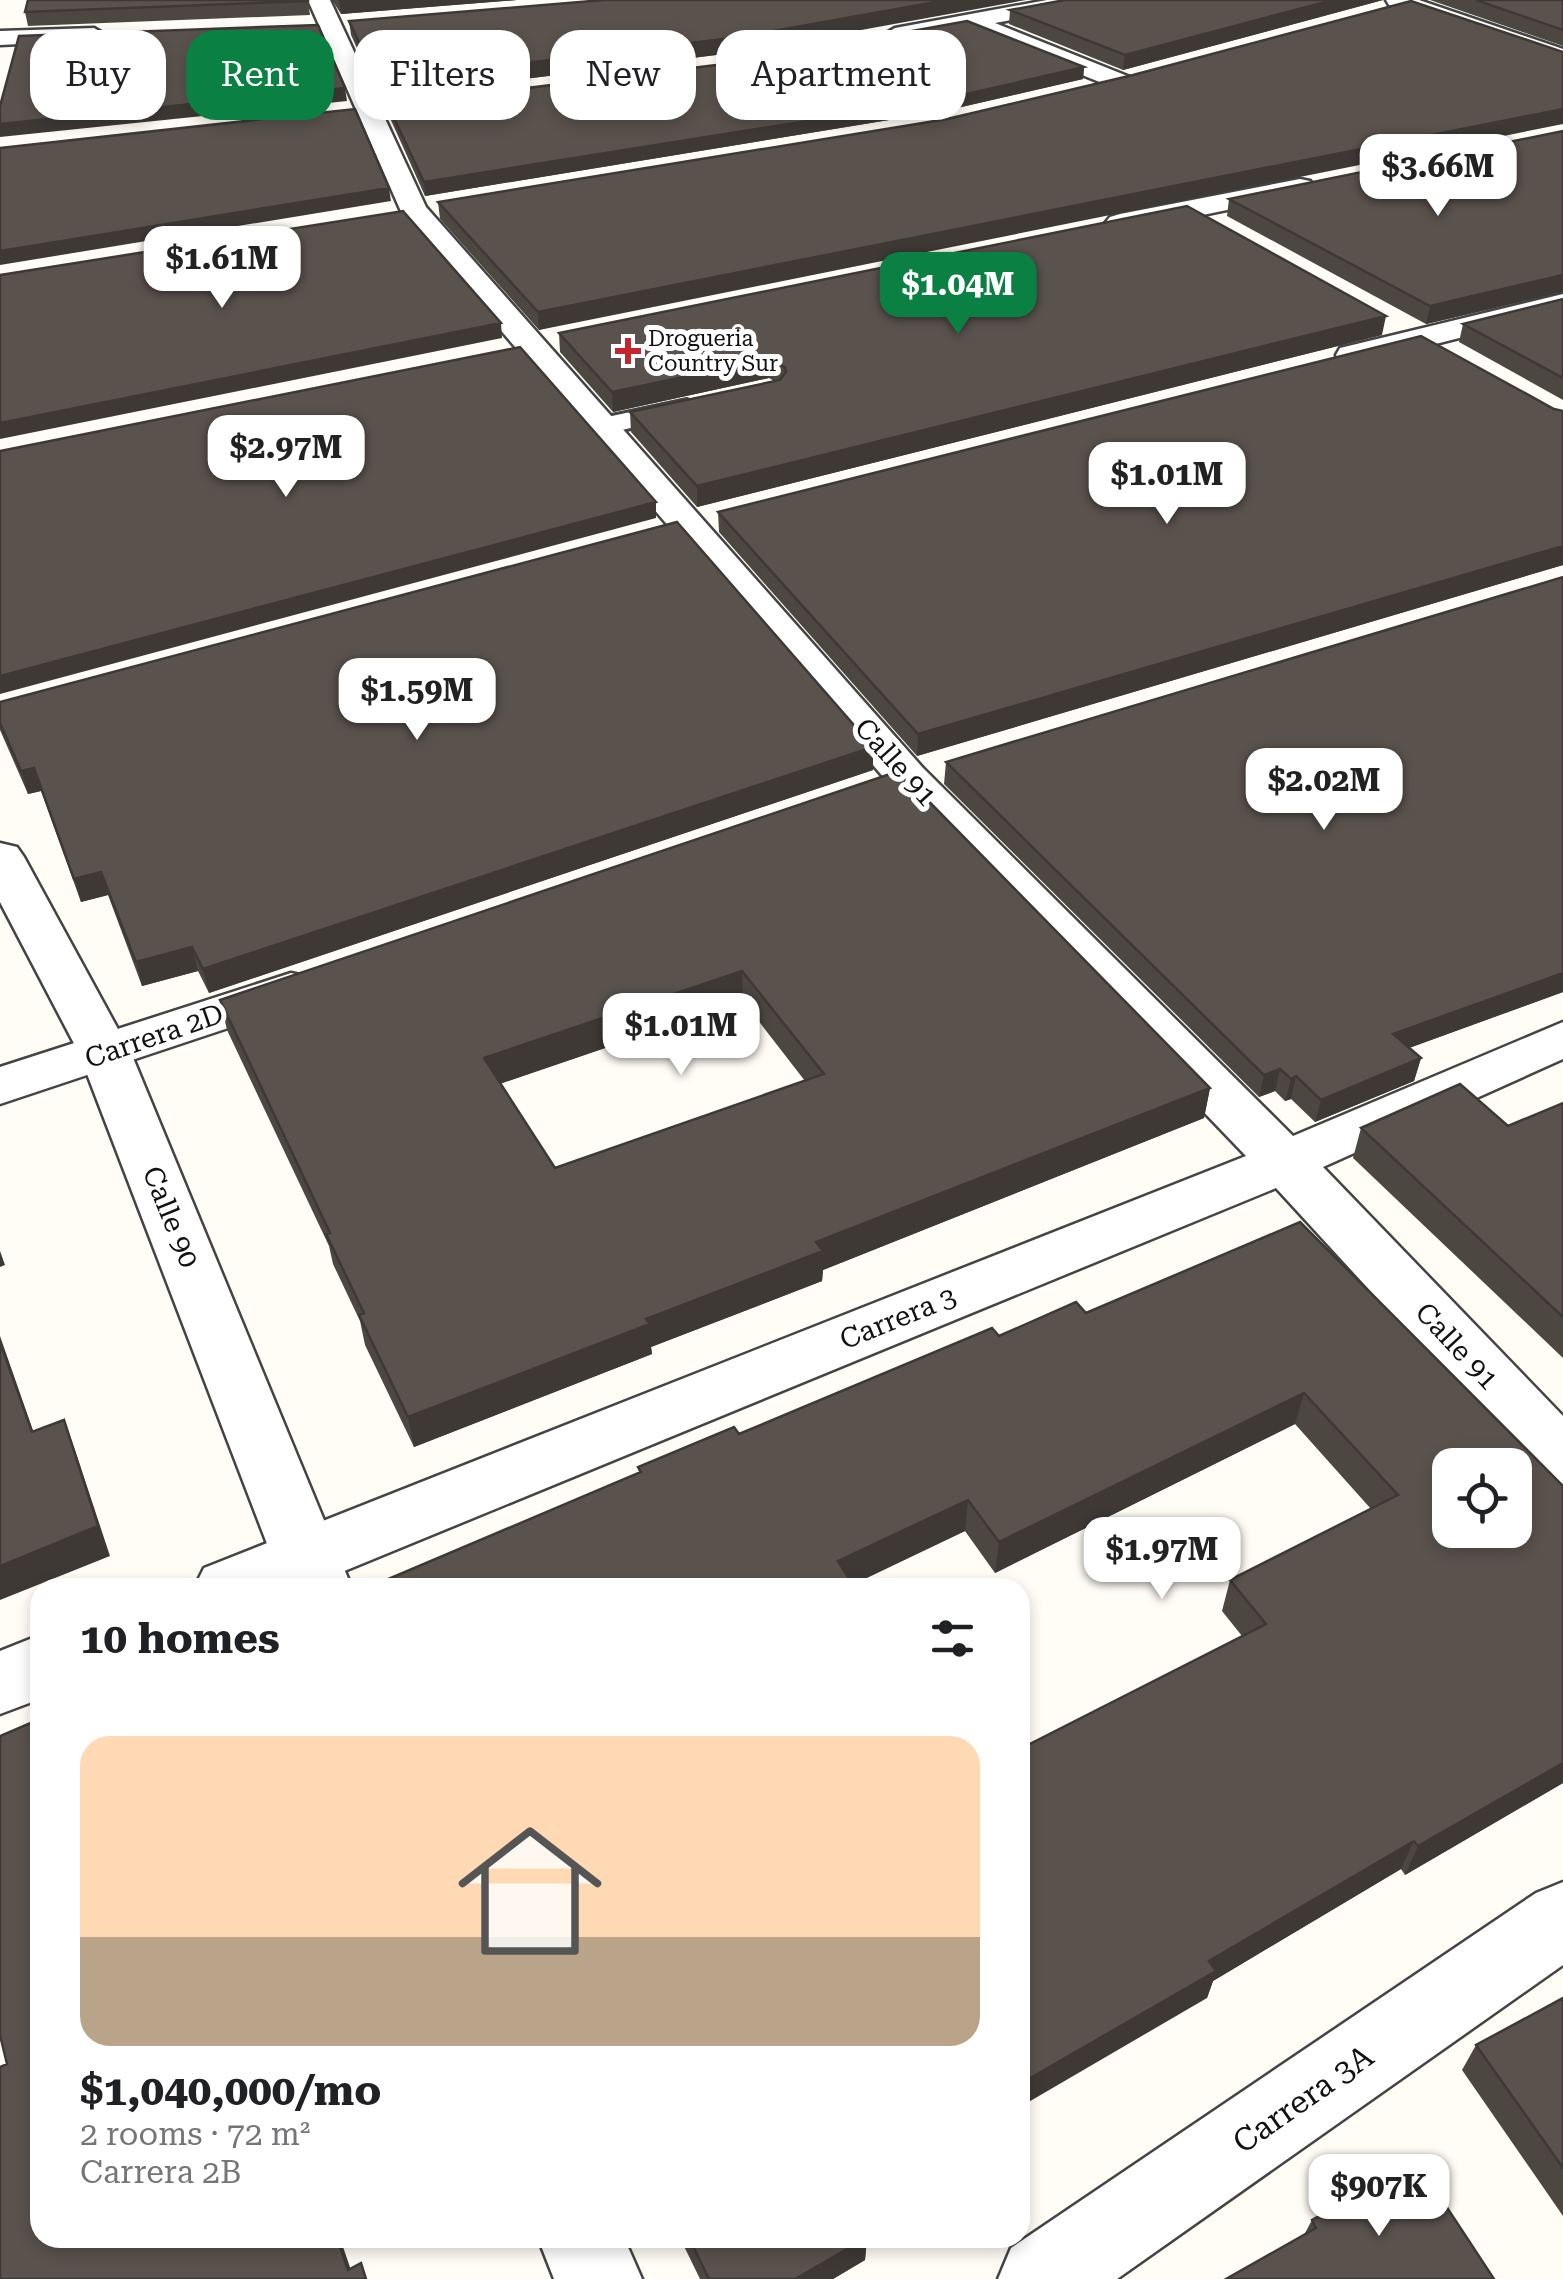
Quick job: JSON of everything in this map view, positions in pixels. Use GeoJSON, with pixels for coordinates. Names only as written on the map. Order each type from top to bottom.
{"type":"FeatureCollection","features":[{"type":"Feature","properties":{"kind":"street"},"geometry":{"type":"LineString","coordinates":[[926,0],[969,21],[1130,80],[1068,94]]}},
{"type":"Feature","properties":{"kind":"street"},"geometry":{"type":"LineString","coordinates":[[919,30],[1084,0]]}},
{"type":"Feature","properties":{"kind":"street"},"geometry":{"type":"LineString","coordinates":[[1371,14],[1403,2],[1563,58]]}},
{"type":"Feature","properties":{"kind":"street","name":"Calle 91"},"geometry":{"type":"LineString","coordinates":[[325,19],[420,209],[531,344],[907,777],[1284,1162],[1563,1458]]}},
{"type":"Feature","properties":{"kind":"street"},"geometry":{"type":"LineString","coordinates":[[0,38],[30,37]]}},
{"type":"Feature","properties":{"kind":"street"},"geometry":{"type":"LineString","coordinates":[[1091,229],[1338,179]]}},
{"type":"Feature","properties":{"kind":"street"},"geometry":{"type":"LineString","coordinates":[[1187,209],[1237,237]]}},
{"type":"Feature","properties":{"kind":"street"},"geometry":{"type":"LineString","coordinates":[[1324,362],[1563,303]]}},
{"type":"Feature","properties":{"kind":"street"},"geometry":{"type":"LineString","coordinates":[[1387,320],[1468,364]]}},
{"type":"Feature","properties":{"kind":"street","name":"Calle 90"},"geometry":{"type":"LineString","coordinates":[[0,857],[106,1053],[312,1572]]}},
{"type":"Feature","properties":{"kind":"street","name":"Carrera 2D"},"geometry":{"type":"LineString","coordinates":[[0,1086],[329,976]]}},
{"type":"Feature","properties":{"kind":"street","name":"Carrera 3"},"geometry":{"type":"LineString","coordinates":[[280,1578],[312,1572],[1284,1162],[1563,1039]]}},
{"type":"Feature","properties":{"kind":"street"},"geometry":{"type":"LineString","coordinates":[[0,1683],[30,1670]]}},
{"type":"Feature","properties":{"kind":"street","name":"Carrera 3A"},"geometry":{"type":"LineString","coordinates":[[1042,2279],[1563,1919]]}},
{"type":"Feature","properties":{"kind":"street"},"geometry":{"type":"LineString","coordinates":[[585,2248],[598,2279]]}},
{"type":"Feature","properties":{"kind":"lane"},"geometry":{"type":"LineString","coordinates":[[602,426],[720,401]]}},
{"type":"Feature","properties":{"kind":"building"},"geometry":{"type":"Polygon","coordinates":[[[28,0],[308,0],[308,1],[25,12],[28,0]]]}},
{"type":"Feature","properties":{"kind":"building"},"geometry":{"type":"Polygon","coordinates":[[[604,0],[947,0],[779,30],[716,30],[716,40],[696,42],[696,30],[550,30],[550,60],[530,62],[530,30],[354,32],[349,21],[604,0]]]}},
{"type":"Feature","properties":{"kind":"building"},"geometry":{"type":"Polygon","coordinates":[[[1065,0],[1333,0],[1125,55],[1010,10],[1065,0]]]}},
{"type":"Feature","properties":{"kind":"building"},"geometry":{"type":"Polygon","coordinates":[[[1476,0],[1563,0],[1563,30],[1476,0]]]}},
{"type":"Feature","properties":{"kind":"building"},"geometry":{"type":"Polygon","coordinates":[[[1411,1],[1563,52],[1563,109],[538,312],[438,202],[941,120],[966,120],[966,115],[1411,1]]]}},
{"type":"Feature","properties":{"kind":"building"},"geometry":{"type":"Polygon","coordinates":[[[967,21],[1084,67],[966,94],[966,30],[917,30],[967,21]]]}},
{"type":"Feature","properties":{"kind":"building"},"geometry":{"type":"Polygon","coordinates":[[[318,25],[320,30],[186,30],[186,105],[166,107],[166,31],[318,25]]]}},
{"type":"Feature","properties":{"kind":"building"},"geometry":{"type":"Polygon","coordinates":[[[19,36],[30,36],[30,120],[38,120],[0,124],[0,106],[19,36]]]}},
{"type":"Feature","properties":{"kind":"building"},"geometry":{"type":"Polygon","coordinates":[[[334,62],[345,88],[334,89],[334,62]]]}},
{"type":"Feature","properties":{"kind":"building"},"geometry":{"type":"Polygon","coordinates":[[[716,65],[716,120],[813,120],[424,182],[395,120],[530,120],[530,88],[550,85],[550,120],[696,120],[696,67],[716,65]]]}},
{"type":"Feature","properties":{"kind":"building"},"geometry":{"type":"Polygon","coordinates":[[[354,109],[354,120],[360,120],[389,188],[0,251],[0,148],[255,120],[334,120],[334,111],[354,109]]]}},
{"type":"Feature","properties":{"kind":"building"},"geometry":{"type":"Polygon","coordinates":[[[1563,131],[1563,275],[1430,306],[1229,199],[1563,131]]]}},
{"type":"Feature","properties":{"kind":"building"},"geometry":{"type":"Polygon","coordinates":[[[1187,206],[1386,316],[697,486],[630,412],[780,380],[785,367],[769,359],[612,392],[559,333],[1187,206]]]}},
{"type":"Feature","properties":{"kind":"building"},"geometry":{"type":"Polygon","coordinates":[[[403,211],[501,323],[0,423],[0,275],[403,211]]]}},
{"type":"Feature","properties":{"kind":"building"},"geometry":{"type":"Polygon","coordinates":[[[1563,299],[1563,378],[1463,324],[1563,299]]]}},
{"type":"Feature","properties":{"kind":"building"},"geometry":{"type":"Polygon","coordinates":[[[1421,336],[1563,411],[1563,546],[918,734],[718,512],[1421,336]]]}},
{"type":"Feature","properties":{"kind":"building"},"geometry":{"type":"Polygon","coordinates":[[[520,347],[656,502],[0,676],[0,451],[520,347]]]}},
{"type":"Feature","properties":{"kind":"building"},"geometry":{"type":"Polygon","coordinates":[[[677,522],[873,747],[203,969],[192,947],[136,962],[101,872],[74,879],[34,768],[21,771],[0,723],[0,702],[677,522]]]}},
{"type":"Feature","properties":{"kind":"building"},"geometry":{"type":"Polygon","coordinates":[[[1563,577],[1563,973],[1393,1034],[1421,1058],[1321,1100],[1296,1076],[1291,1079],[1280,1069],[1264,1075],[946,762],[1563,577]]]}},
{"type":"Feature","properties":{"kind":"building"},"geometry":{"type":"Polygon","coordinates":[[[899,771],[1210,1088],[816,1242],[823,1251],[646,1319],[650,1324],[408,1417],[359,1315],[364,1313],[326,1234],[330,1233],[220,1000],[899,771]],[[742,971],[484,1058],[555,1168],[824,1074],[742,971]]]}},
{"type":"Feature","properties":{"kind":"building"},"geometry":{"type":"Polygon","coordinates":[[[1460,1084],[1508,1126],[1563,1103],[1563,1317],[1361,1128],[1460,1084]]]}},
{"type":"Feature","properties":{"kind":"building"},"geometry":{"type":"Polygon","coordinates":[[[1300,1222],[1525,1448],[1432,1448],[1432,1548],[1532,1548],[1532,1455],[1563,1486],[1563,1763],[1418,1846],[1414,1841],[1209,1961],[1216,1971],[1030,2078],[1030,1744],[1266,1624],[1230,1580],[1398,1495],[1304,1393],[999,1542],[968,1500],[838,1561],[849,1578],[391,1578],[641,1472],[638,1467],[734,1427],[739,1434],[992,1328],[999,1336],[1076,1302],[1086,1313],[1300,1222]]]}},
{"type":"Feature","properties":{"kind":"building"},"geometry":{"type":"Polygon","coordinates":[[[0,1342],[32,1432],[64,1420],[98,1526],[0,1566],[0,1342]]]}},
{"type":"Feature","properties":{"kind":"building"},"geometry":{"type":"Polygon","coordinates":[[[30,1723],[30,2248],[340,2248],[348,2270],[361,2263],[366,2279],[0,2279],[0,2067],[7,2064],[0,2035],[0,1736],[30,1723]]]}},
{"type":"Feature","properties":{"kind":"building"},"geometry":{"type":"Polygon","coordinates":[[[1563,1998],[1563,2168],[1476,2045],[1563,1998]]]}},
{"type":"Feature","properties":{"kind":"building"},"geometry":{"type":"Polygon","coordinates":[[[1417,2162],[1494,2279],[1226,2279],[1316,2228],[1312,2220],[1417,2162]]]}},
{"type":"Feature","properties":{"kind":"building"},"geometry":{"type":"Polygon","coordinates":[[[694,2248],[849,2248],[795,2279],[709,2279],[694,2248]]]}},
{"type":"Feature","properties":{"kind":"place","name":"Drogueria Country Sur"},"geometry":{"type":"Point","coordinates":[628,351]}}]}
